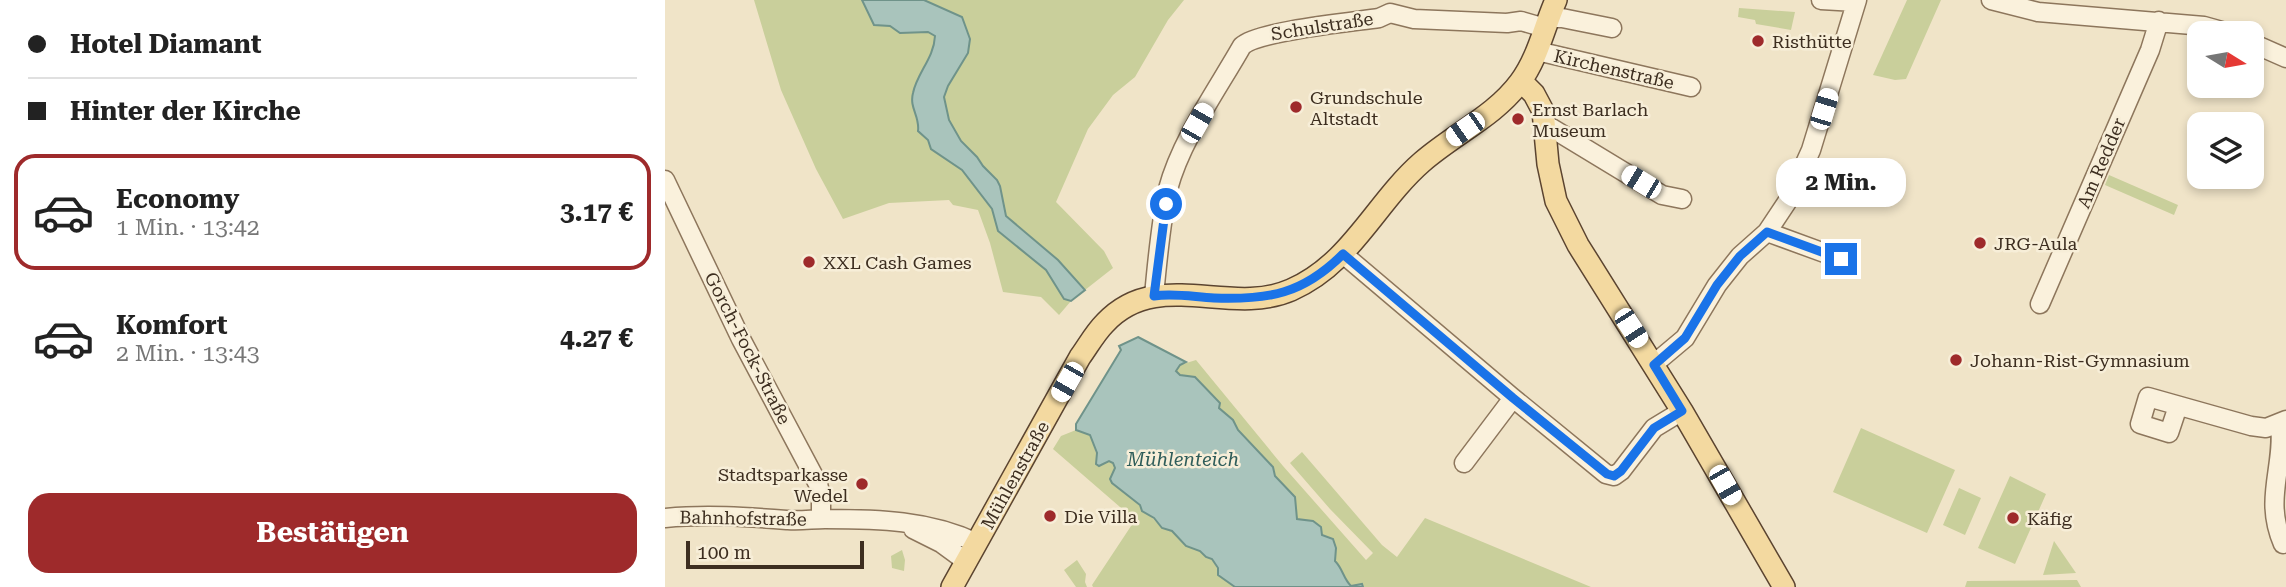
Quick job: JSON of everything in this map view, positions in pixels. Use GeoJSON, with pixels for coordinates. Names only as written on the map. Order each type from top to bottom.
{"type":"FeatureCollection","features":[{"type":"Feature","properties":{"kind":"main road","name":"Mühlenstraße"},"geometry":{"type":"LineString","coordinates":[[953,587],[1080,357],[1104,323],[1137,299],[1154,296],[1266,298],[1290,291],[1330,267],[1419,164],[1500,105],[1521,81],[1537,51],[1550,15]]}},
{"type":"Feature","properties":{"kind":"main road"},"geometry":{"type":"LineString","coordinates":[[1521,81],[1538,100],[1545,124],[1548,164],[1556,201],[1578,246],[1682,411],[1784,587]]}},
{"type":"Feature","properties":{"kind":"street"},"geometry":{"type":"LineString","coordinates":[[1654,365],[1685,338],[1717,285],[1740,256],[1767,232],[1789,199],[1811,150],[1856,3],[1821,0]]}},
{"type":"Feature","properties":{"kind":"street"},"geometry":{"type":"LineString","coordinates":[[1991,0],[2038,12],[2069,7],[2187,24]]}},
{"type":"Feature","properties":{"kind":"street","name":"Schulstraße"},"geometry":{"type":"LineString","coordinates":[[1154,296],[1168,189],[1179,159],[1247,41],[1266,34],[1379,18],[1390,13],[1413,19],[1507,23],[1550,15],[1612,29]]}},
{"type":"Feature","properties":{"kind":"street","name":"Am Redder"},"geometry":{"type":"LineString","coordinates":[[2040,304],[2150,50],[2159,21]]}},
{"type":"Feature","properties":{"kind":"street"},"geometry":{"type":"LineString","coordinates":[[2265,49],[2286,58]]}},
{"type":"Feature","properties":{"kind":"street","name":"Kirchenstraße"},"geometry":{"type":"LineString","coordinates":[[1537,51],[1691,87]]}},
{"type":"Feature","properties":{"kind":"street"},"geometry":{"type":"LineString","coordinates":[[1545,124],[1662,195],[1682,199]]}},
{"type":"Feature","properties":{"kind":"street","name":"Gorch-Fock-Straße"},"geometry":{"type":"LineString","coordinates":[[666,184],[741,339],[818,484],[821,519]]}},
{"type":"Feature","properties":{"kind":"street"},"geometry":{"type":"LineString","coordinates":[[1767,232],[1841,259]]}},
{"type":"Feature","properties":{"kind":"street"},"geometry":{"type":"LineString","coordinates":[[1343,254],[1607,474],[1614,476],[1621,471],[1654,428],[1682,411]]}},
{"type":"Feature","properties":{"kind":"street"},"geometry":{"type":"LineString","coordinates":[[1464,463],[1513,398]]}},
{"type":"Feature","properties":{"kind":"street"},"geometry":{"type":"LineString","coordinates":[[2178,406],[2251,426],[2266,428],[2283,422],[2273,495],[2275,526],[2283,544]]}},
{"type":"Feature","properties":{"kind":"street","name":"Bahnhofstraße"},"geometry":{"type":"LineString","coordinates":[[665,518],[719,515],[897,523],[972,552]]}},
{"type":"Feature","properties":{"kind":"green space"},"geometry":{"type":"Polygon","coordinates":[[[754,0],[862,0],[874,25],[890,26],[900,33],[928,32],[935,37],[913,93],[912,103],[918,131],[928,140],[931,149],[962,170],[992,210],[998,231],[1046,270],[1064,299],[1071,301],[1059,315],[1041,297],[1003,292],[978,210],[953,205],[949,200],[889,203],[843,219],[816,169],[781,90],[754,0]]]}},
{"type":"Feature","properties":{"kind":"green space"},"geometry":{"type":"Polygon","coordinates":[[[924,0],[1184,0],[1168,20],[1135,77],[1113,95],[1088,129],[1056,202],[1104,251],[1113,268],[1085,290],[1058,260],[1006,216],[997,180],[961,141],[949,120],[944,97],[968,53],[970,39],[924,0]]]}},
{"type":"Feature","properties":{"kind":"green space"},"geometry":{"type":"Polygon","coordinates":[[[1907,0],[1941,0],[1906,79],[1895,80],[1873,75],[1907,0]]]}},
{"type":"Feature","properties":{"kind":"green space"},"geometry":{"type":"Polygon","coordinates":[[[1739,8],[1795,12],[1791,30],[1756,24],[1755,20],[1738,17],[1739,8]]]}},
{"type":"Feature","properties":{"kind":"green space"},"geometry":{"type":"Polygon","coordinates":[[[2109,175],[2178,205],[2174,215],[2105,185],[2109,175]]]}},
{"type":"Feature","properties":{"kind":"green space"},"geometry":{"type":"Polygon","coordinates":[[[1196,360],[1283,466],[1366,560],[1373,553],[1290,463],[1302,452],[1382,545],[1397,557],[1425,518],[1591,587],[1351,586],[1335,561],[1336,548],[1297,519],[1295,497],[1275,476],[1273,466],[1238,430],[1233,420],[1219,408],[1220,403],[1196,377],[1180,375],[1176,371],[1180,365],[1196,360]]]}},
{"type":"Feature","properties":{"kind":"green space"},"geometry":{"type":"Polygon","coordinates":[[[1861,428],[1955,470],[1927,533],[1833,492],[1861,428]]]}},
{"type":"Feature","properties":{"kind":"green space"},"geometry":{"type":"Polygon","coordinates":[[[1076,430],[1090,435],[1097,456],[1113,463],[1115,468],[1112,484],[1140,505],[1162,528],[1172,531],[1186,546],[1212,559],[1221,576],[1235,587],[1093,587],[1135,520],[1053,449],[1061,436],[1076,430]]]}},
{"type":"Feature","properties":{"kind":"green space","name":"Käfig"},"geometry":{"type":"Polygon","coordinates":[[[2010,476],[2046,494],[2015,564],[1978,548],[2010,476]]]}},
{"type":"Feature","properties":{"kind":"green space"},"geometry":{"type":"Polygon","coordinates":[[[1959,488],[1981,498],[1965,535],[1943,525],[1959,488]]]}},
{"type":"Feature","properties":{"kind":"green space"},"geometry":{"type":"Polygon","coordinates":[[[2054,541],[2076,573],[2043,575],[2054,541]]]}},
{"type":"Feature","properties":{"kind":"green space"},"geometry":{"type":"Polygon","coordinates":[[[902,550],[904,571],[892,568],[891,556],[902,550]]]}},
{"type":"Feature","properties":{"kind":"green space"},"geometry":{"type":"Polygon","coordinates":[[[1077,560],[1086,574],[1087,587],[1076,587],[1064,570],[1077,560]]]}},
{"type":"Feature","properties":{"kind":"green space"},"geometry":{"type":"Polygon","coordinates":[[[2077,580],[2081,587],[1965,587],[1967,581],[2077,580]]]}},
{"type":"Feature","properties":{"kind":"water"},"geometry":{"type":"Polygon","coordinates":[[[862,0],[924,0],[962,17],[970,39],[968,53],[944,97],[949,120],[961,141],[997,180],[1006,216],[1058,260],[1085,290],[1071,301],[1064,299],[1046,270],[998,231],[992,209],[962,170],[931,149],[928,140],[918,131],[912,103],[913,93],[932,51],[935,36],[928,32],[900,33],[890,26],[874,25],[862,0]]]}},
{"type":"Feature","properties":{"kind":"water","name":"Mühlenteich"},"geometry":{"type":"Polygon","coordinates":[[[1138,337],[1186,362],[1176,371],[1180,375],[1195,377],[1220,403],[1219,408],[1233,420],[1238,430],[1273,467],[1275,476],[1295,497],[1297,519],[1313,521],[1321,527],[1322,535],[1333,539],[1336,548],[1335,561],[1346,580],[1351,586],[1362,584],[1363,587],[1235,587],[1218,575],[1218,568],[1212,559],[1186,546],[1172,531],[1162,528],[1154,518],[1142,511],[1140,505],[1112,483],[1110,479],[1115,468],[1113,463],[1109,461],[1099,466],[1096,464],[1097,453],[1090,435],[1076,430],[1076,424],[1121,350],[1119,346],[1138,337]]]}},
{"type":"Feature","properties":{"kind":"place","name":"Risthütte"},"geometry":{"type":"Point","coordinates":[1758,41]}},
{"type":"Feature","properties":{"kind":"place","name":"Grundschule Altstadt"},"geometry":{"type":"Point","coordinates":[1296,107]}},
{"type":"Feature","properties":{"kind":"place","name":"Ernst Barlach Museum"},"geometry":{"type":"Point","coordinates":[1518,119]}},
{"type":"Feature","properties":{"kind":"place","name":"JRG-Aula"},"geometry":{"type":"Point","coordinates":[1980,243]}},
{"type":"Feature","properties":{"kind":"place","name":"XXL Cash Games"},"geometry":{"type":"Point","coordinates":[809,262]}},
{"type":"Feature","properties":{"kind":"place","name":"Johann-Rist-Gymnasium"},"geometry":{"type":"Point","coordinates":[1956,360]}},
{"type":"Feature","properties":{"kind":"place","name":"Stadtsparkasse Wedel"},"geometry":{"type":"Point","coordinates":[862,484]}},
{"type":"Feature","properties":{"kind":"place","name":"Die Villa"},"geometry":{"type":"Point","coordinates":[1050,516]}},
{"type":"Feature","properties":{"kind":"place","name":"Käfig"},"geometry":{"type":"Point","coordinates":[2013,518]}},
{"type":"Feature","properties":{"kind":"route"},"geometry":{"type":"LineString","coordinates":[[1166,204],[1154,296],[1266,298],[1290,291],[1306,282],[1330,267],[1343,254],[1513,398],[1607,474],[1614,476],[1621,471],[1654,428],[1682,411],[1654,365],[1685,338],[1717,285],[1740,256],[1767,232],[1841,259]]}}]}
